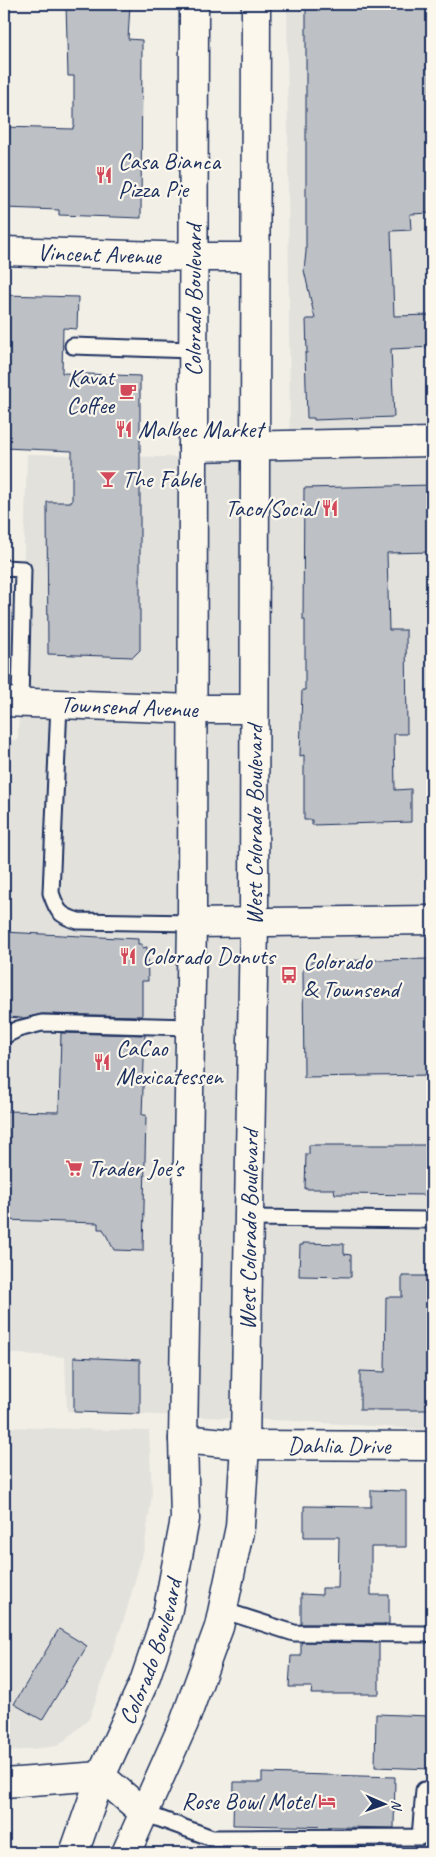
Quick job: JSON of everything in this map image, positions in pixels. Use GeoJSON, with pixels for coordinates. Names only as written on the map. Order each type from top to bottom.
{"type":"FeatureCollection","features":[{"type":"Feature","properties":{"kind":"main road","name":"Colorado Boulevard"},"geometry":{"type":"LineString","coordinates":[[193,447],[194,4]]}},
{"type":"Feature","properties":{"kind":"main road"},"geometry":{"type":"LineString","coordinates":[[255,446],[256,4]]}},
{"type":"Feature","properties":{"kind":"main road","name":"Vincent Avenue"},"geometry":{"type":"LineString","coordinates":[[4,251],[254,257]]}},
{"type":"Feature","properties":{"kind":"main road"},"geometry":{"type":"LineString","coordinates":[[183,1439],[192,923],[193,447],[432,442]]}},
{"type":"Feature","properties":{"kind":"main road","name":"West Colorado Boulevard"},"geometry":{"type":"LineString","coordinates":[[245,1445],[254,923],[255,446]]}},
{"type":"Feature","properties":{"kind":"main road","name":"Townsend Avenue"},"geometry":{"type":"LineString","coordinates":[[12,703],[192,709],[254,709]]}},
{"type":"Feature","properties":{"kind":"main road"},"geometry":{"type":"LineString","coordinates":[[192,923],[432,920]]}},
{"type":"Feature","properties":{"kind":"main road","name":"Colorado Boulevard"},"geometry":{"type":"LineString","coordinates":[[74,1853],[101,1776],[144,1682],[167,1614],[185,1519],[183,1439]]}},
{"type":"Feature","properties":{"kind":"main road","name":"Dahlia Drive"},"geometry":{"type":"LineString","coordinates":[[183,1439],[245,1445],[432,1446]]}},
{"type":"Feature","properties":{"kind":"main road"},"geometry":{"type":"LineString","coordinates":[[126,1853],[184,1723],[219,1627],[240,1527],[245,1445]]}},
{"type":"Feature","properties":{"kind":"main road"},"geometry":{"type":"LineString","coordinates":[[4,1783],[101,1776],[144,1813]]}},
{"type":"Feature","properties":{"kind":"lane"},"geometry":{"type":"LineString","coordinates":[[72,346],[192,350]]}},
{"type":"Feature","properties":{"kind":"lane"},"geometry":{"type":"LineString","coordinates":[[4,568],[23,569],[12,703]]}},
{"type":"Feature","properties":{"kind":"lane"},"geometry":{"type":"LineString","coordinates":[[59,704],[52,893],[58,911],[67,918],[78,920],[192,923]]}},
{"type":"Feature","properties":{"kind":"lane"},"geometry":{"type":"LineString","coordinates":[[4,1036],[18,1029],[42,1023],[190,1027]]}},
{"type":"Feature","properties":{"kind":"lane"},"geometry":{"type":"LineString","coordinates":[[249,1218],[428,1220]]}},
{"type":"Feature","properties":{"kind":"lane"},"geometry":{"type":"LineString","coordinates":[[222,1610],[294,1633],[426,1634]]}},
{"type":"Feature","properties":{"kind":"lane"},"geometry":{"type":"LineString","coordinates":[[144,1813],[212,1838],[420,1837],[424,1790]]}},
{"type":"Feature","properties":{"kind":"shaded area"},"geometry":{"type":"Polygon","coordinates":[[[287,4],[432,4],[432,1430],[295,1421],[67,1411],[65,1357],[4,1353],[4,740],[18,740],[27,454],[290,460],[287,4]]]}},
{"type":"Feature","properties":{"kind":"shaded area"},"geometry":{"type":"Polygon","coordinates":[[[4,1427],[149,1431],[152,1494],[144,1549],[124,1619],[89,1719],[58,1746],[4,1752],[4,1427]]]}},
{"type":"Feature","properties":{"kind":"building"},"geometry":{"type":"Polygon","coordinates":[[[66,4],[130,4],[128,39],[142,40],[141,218],[59,215],[59,210],[4,208],[4,127],[73,129],[74,126],[74,76],[68,76],[66,4]]]}},
{"type":"Feature","properties":{"kind":"building"},"geometry":{"type":"Polygon","coordinates":[[[432,5],[432,213],[410,214],[411,230],[391,231],[394,316],[432,315],[432,347],[391,349],[394,417],[314,420],[314,418],[307,418],[306,319],[315,319],[304,270],[306,252],[306,9],[432,5]]]}},
{"type":"Feature","properties":{"kind":"building"},"geometry":{"type":"Polygon","coordinates":[[[4,295],[78,297],[77,329],[63,328],[62,373],[140,376],[140,650],[133,657],[48,654],[47,502],[72,502],[72,451],[4,448],[4,295]]]}},
{"type":"Feature","properties":{"kind":"building"},"geometry":{"type":"Polygon","coordinates":[[[432,485],[432,552],[387,553],[389,630],[406,630],[407,734],[394,734],[395,790],[411,789],[411,822],[312,825],[312,820],[304,820],[304,755],[300,756],[302,690],[305,690],[305,620],[303,620],[304,488],[432,485]]]}},
{"type":"Feature","properties":{"kind":"building"},"geometry":{"type":"Polygon","coordinates":[[[4,932],[138,939],[138,944],[142,944],[142,948],[147,947],[148,981],[142,981],[142,1016],[42,1014],[24,1018],[4,1017],[4,932]]]}},
{"type":"Feature","properties":{"kind":"building"},"geometry":{"type":"Polygon","coordinates":[[[432,959],[432,1075],[304,1077],[303,969],[313,961],[432,959]]]}},
{"type":"Feature","properties":{"kind":"building","name":"Trader Joe's"},"geometry":{"type":"Polygon","coordinates":[[[61,1033],[145,1035],[142,1115],[146,1115],[143,1251],[114,1250],[103,1229],[98,1229],[98,1223],[4,1220],[4,1111],[59,1112],[61,1033]]]}},
{"type":"Feature","properties":{"kind":"building"},"geometry":{"type":"Polygon","coordinates":[[[309,1145],[432,1145],[432,1195],[335,1194],[334,1189],[305,1189],[306,1154],[309,1154],[309,1145]]]}},
{"type":"Feature","properties":{"kind":"building"},"geometry":{"type":"Polygon","coordinates":[[[303,1243],[344,1244],[344,1254],[351,1255],[351,1277],[299,1276],[300,1245],[303,1245],[303,1243]]]}},
{"type":"Feature","properties":{"kind":"building"},"geometry":{"type":"Polygon","coordinates":[[[402,1276],[432,1276],[432,1410],[360,1410],[360,1371],[385,1372],[386,1297],[402,1297],[402,1276]]]}},
{"type":"Feature","properties":{"kind":"building"},"geometry":{"type":"Polygon","coordinates":[[[74,1357],[140,1360],[140,1414],[74,1412],[74,1357]]]}},
{"type":"Feature","properties":{"kind":"building"},"geometry":{"type":"Polygon","coordinates":[[[371,1490],[406,1491],[406,1547],[371,1547],[371,1595],[389,1595],[389,1624],[301,1624],[301,1594],[322,1595],[322,1588],[338,1588],[339,1537],[304,1537],[304,1506],[371,1507],[371,1490]]]}},
{"type":"Feature","properties":{"kind":"building"},"geometry":{"type":"Polygon","coordinates":[[[59,1629],[87,1646],[42,1720],[14,1704],[59,1629]]]}},
{"type":"Feature","properties":{"kind":"building"},"geometry":{"type":"Polygon","coordinates":[[[301,1642],[379,1643],[379,1694],[311,1694],[312,1687],[289,1687],[291,1656],[301,1656],[301,1642]]]}},
{"type":"Feature","properties":{"kind":"building"},"geometry":{"type":"Polygon","coordinates":[[[376,1714],[429,1716],[429,1740],[432,1740],[432,1769],[375,1767],[376,1714]]]}},
{"type":"Feature","properties":{"kind":"building","name":"Rose Bowl Motel"},"geometry":{"type":"Polygon","coordinates":[[[262,1773],[395,1777],[394,1828],[233,1825],[234,1782],[262,1782],[262,1773]]]}},
{"type":"Feature","properties":{"kind":"building"},"geometry":{"type":"Polygon","coordinates":[[[335,1847],[363,1847],[363,1853],[335,1853],[335,1847]]]}},
{"type":"Feature","properties":{"kind":"place","name":"Casa Bianca Pizza Pie"},"geometry":{"type":"Point","coordinates":[104,175]}},
{"type":"Feature","properties":{"kind":"place","name":"Kavat Coffee"},"geometry":{"type":"Point","coordinates":[128,391]}},
{"type":"Feature","properties":{"kind":"place","name":"Malbec Market"},"geometry":{"type":"Point","coordinates":[124,429]}},
{"type":"Feature","properties":{"kind":"place","name":"The Fable"},"geometry":{"type":"Point","coordinates":[108,479]}},
{"type":"Feature","properties":{"kind":"place","name":"Taco/Social"},"geometry":{"type":"Point","coordinates":[330,508]}},
{"type":"Feature","properties":{"kind":"place","name":"Colorado Donuts"},"geometry":{"type":"Point","coordinates":[128,956]}},
{"type":"Feature","properties":{"kind":"place","name":"Colorado & Townsend"},"geometry":{"type":"Point","coordinates":[289,975]}},
{"type":"Feature","properties":{"kind":"place","name":"CaCao Mexicatessen"},"geometry":{"type":"Point","coordinates":[102,1062]}},
{"type":"Feature","properties":{"kind":"place","name":"Trader Joe's"},"geometry":{"type":"Point","coordinates":[74,1168]}},
{"type":"Feature","properties":{"kind":"place","name":"Rose Bowl Motel"},"geometry":{"type":"Point","coordinates":[327,1801]}}]}
